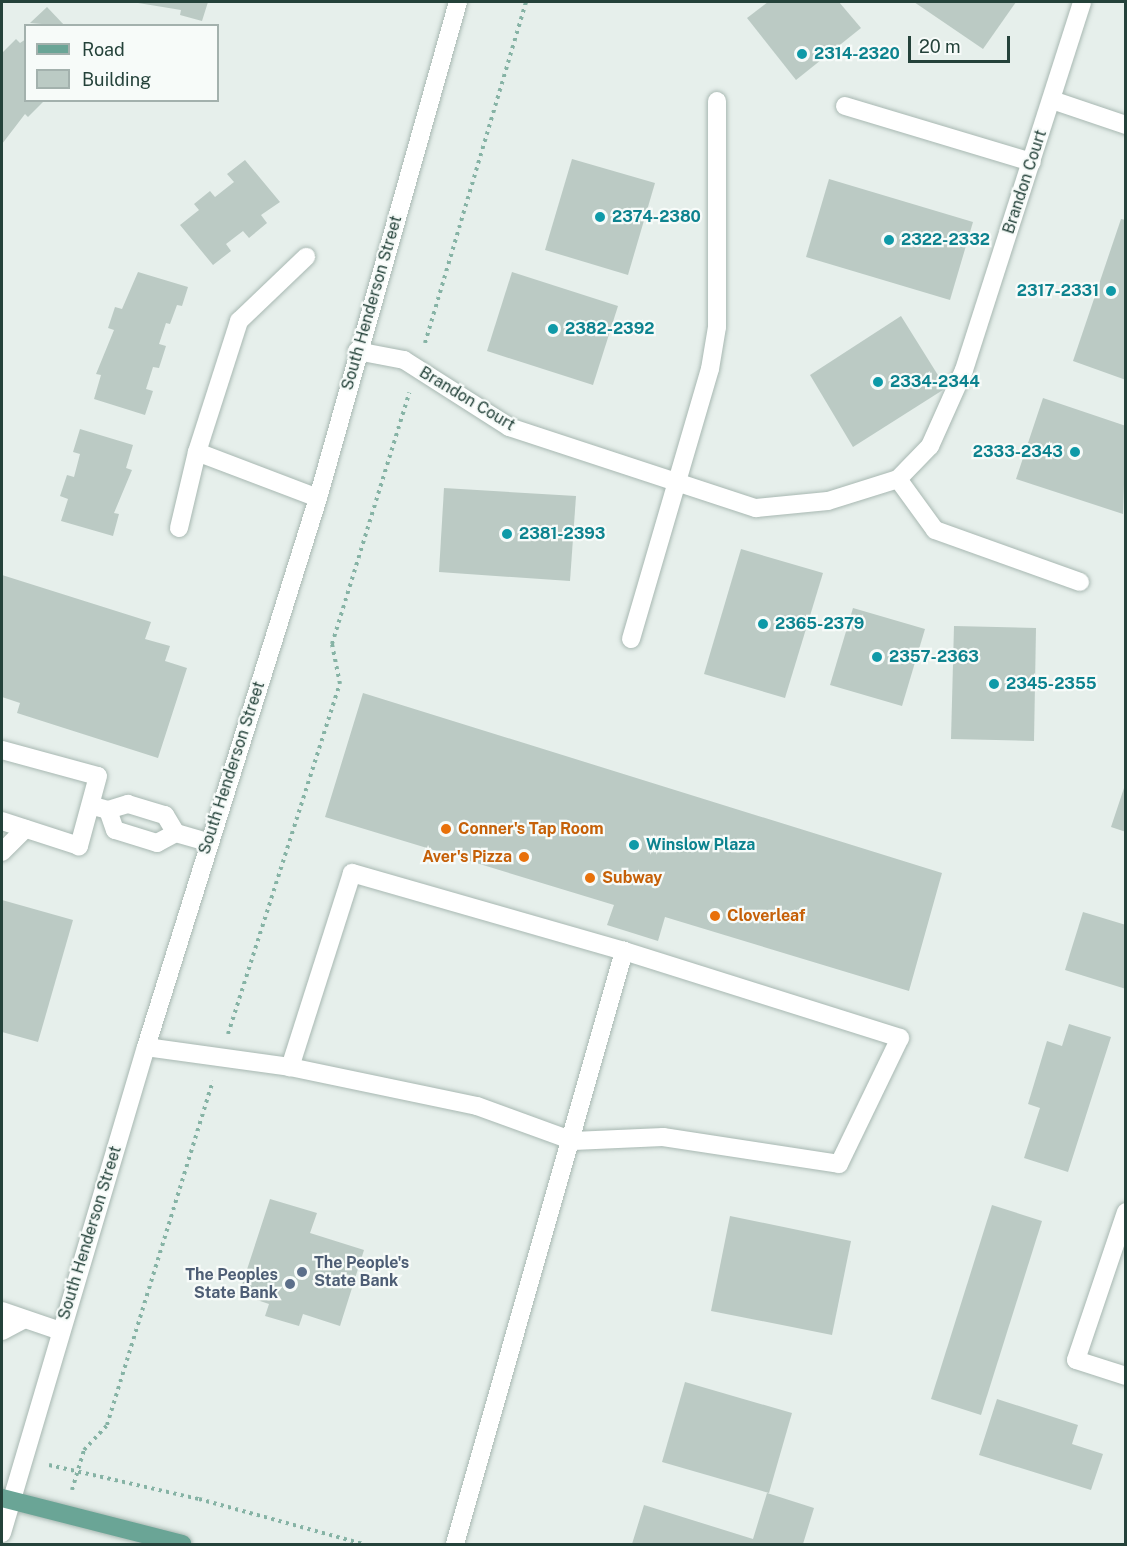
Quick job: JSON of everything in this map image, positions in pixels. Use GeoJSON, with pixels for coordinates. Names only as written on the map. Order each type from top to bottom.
{"type":"FeatureCollection","features":[{"type":"Feature","properties":{"kind":"main road"},"geometry":{"type":"LineString","coordinates":[[6,1499],[182,1545]]}},
{"type":"Feature","properties":{"kind":"street","name":"South Henderson Street"},"geometry":{"type":"LineString","coordinates":[[2,1533],[6,1499],[60,1331],[208,842],[318,498],[357,351],[458,2]]}},
{"type":"Feature","properties":{"kind":"street","name":"Brandon Court"},"geometry":{"type":"LineString","coordinates":[[357,351],[404,360],[509,427],[756,508],[828,501],[898,479],[930,446],[964,370],[1082,2]]}},
{"type":"Feature","properties":{"kind":"street"},"geometry":{"type":"LineString","coordinates":[[1052,100],[1125,125]]}},
{"type":"Feature","properties":{"kind":"street"},"geometry":{"type":"LineString","coordinates":[[631,639],[711,369],[717,327],[717,101]]}},
{"type":"Feature","properties":{"kind":"street"},"geometry":{"type":"LineString","coordinates":[[845,106],[1032,162]]}},
{"type":"Feature","properties":{"kind":"street"},"geometry":{"type":"LineString","coordinates":[[179,528],[197,452],[239,321],[306,257]]}},
{"type":"Feature","properties":{"kind":"street"},"geometry":{"type":"LineString","coordinates":[[197,452],[318,498]]}},
{"type":"Feature","properties":{"kind":"street"},"geometry":{"type":"LineString","coordinates":[[898,479],[935,530],[1080,582]]}},
{"type":"Feature","properties":{"kind":"street"},"geometry":{"type":"LineString","coordinates":[[2,750],[98,776],[79,846],[2,821]]}},
{"type":"Feature","properties":{"kind":"street"},"geometry":{"type":"LineString","coordinates":[[90,804],[108,810],[128,804],[165,815],[176,833],[208,842]]}},
{"type":"Feature","properties":{"kind":"street"},"geometry":{"type":"LineString","coordinates":[[108,810],[115,830],[157,843],[176,833]]}},
{"type":"Feature","properties":{"kind":"street"},"geometry":{"type":"LineString","coordinates":[[2,852],[25,829]]}},
{"type":"Feature","properties":{"kind":"street"},"geometry":{"type":"LineString","coordinates":[[146,1047],[290,1067],[477,1106],[573,1141],[663,1137],[839,1164],[900,1038],[624,951],[352,873],[290,1067]]}},
{"type":"Feature","properties":{"kind":"street"},"geometry":{"type":"LineString","coordinates":[[455,1545],[573,1141],[624,951]]}},
{"type":"Feature","properties":{"kind":"street"},"geometry":{"type":"LineString","coordinates":[[1125,1212],[1076,1360],[1125,1376]]}},
{"type":"Feature","properties":{"kind":"street"},"geometry":{"type":"LineString","coordinates":[[2,1311],[60,1331]]}},
{"type":"Feature","properties":{"kind":"street"},"geometry":{"type":"LineString","coordinates":[[2,1331],[23,1320]]}},
{"type":"Feature","properties":{"kind":"path"},"geometry":{"type":"LineString","coordinates":[[364,1545],[77,1470],[84,1450],[107,1425],[220,1059],[340,684],[332,644],[417,369],[526,2]]}},
{"type":"Feature","properties":{"kind":"building"},"geometry":{"type":"Polygon","coordinates":[[[132,2],[208,2],[202,21],[180,15],[181,10],[132,2]]]}},
{"type":"Feature","properties":{"kind":"building","name":"2314-2320"},"geometry":{"type":"Polygon","coordinates":[[[768,2],[839,2],[861,28],[796,80],[747,18],[768,2]]]}},
{"type":"Feature","properties":{"kind":"building"},"geometry":{"type":"Polygon","coordinates":[[[914,2],[1016,2],[983,49],[914,2]]]}},
{"type":"Feature","properties":{"kind":"building"},"geometry":{"type":"Polygon","coordinates":[[[47,7],[63,24],[42,24],[30,23],[47,7]]]}},
{"type":"Feature","properties":{"kind":"building"},"geometry":{"type":"Polygon","coordinates":[[[16,39],[20,43],[24,40],[24,102],[43,102],[28,117],[25,114],[2,144],[2,53],[16,39]]]}},
{"type":"Feature","properties":{"kind":"building","name":"2374-2380"},"geometry":{"type":"Polygon","coordinates":[[[572,159],[655,183],[628,275],[545,250],[572,159]]]}},
{"type":"Feature","properties":{"kind":"building"},"geometry":{"type":"Polygon","coordinates":[[[245,160],[280,202],[261,215],[267,223],[249,238],[243,231],[226,244],[231,251],[213,265],[180,225],[199,210],[194,204],[210,191],[215,197],[234,182],[227,174],[245,160]]]}},
{"type":"Feature","properties":{"kind":"building","name":"2322-2332"},"geometry":{"type":"Polygon","coordinates":[[[829,179],[973,222],[950,300],[806,257],[829,179]]]}},
{"type":"Feature","properties":{"kind":"building","name":"2317-2331"},"geometry":{"type":"Polygon","coordinates":[[[1121,219],[1126,220],[1126,380],[1073,361],[1121,219]]]}},
{"type":"Feature","properties":{"kind":"building"},"geometry":{"type":"Polygon","coordinates":[[[138,272],[188,287],[182,306],[177,305],[170,324],[166,323],[159,344],[166,346],[159,368],[153,367],[146,389],[153,391],[145,415],[94,399],[101,375],[96,374],[114,330],[108,328],[115,307],[122,309],[138,272]]]}},
{"type":"Feature","properties":{"kind":"building","name":"2382-2392"},"geometry":{"type":"Polygon","coordinates":[[[512,272],[618,306],[593,385],[487,351],[512,272]]]}},
{"type":"Feature","properties":{"kind":"building","name":"2334-2344"},"geometry":{"type":"Polygon","coordinates":[[[901,316],[946,388],[853,447],[810,375],[901,316]]]}},
{"type":"Feature","properties":{"kind":"building","name":"2333-2343"},"geometry":{"type":"Polygon","coordinates":[[[1043,398],[1126,426],[1123,514],[1016,479],[1043,398]]]}},
{"type":"Feature","properties":{"kind":"building"},"geometry":{"type":"Polygon","coordinates":[[[80,429],[133,445],[126,468],[132,470],[114,513],[119,514],[113,536],[61,521],[68,499],[60,496],[67,475],[74,477],[80,454],[73,452],[80,429]]]}},
{"type":"Feature","properties":{"kind":"building","name":"2381-2393"},"geometry":{"type":"Polygon","coordinates":[[[444,488],[576,496],[570,581],[439,572],[444,488]]]}},
{"type":"Feature","properties":{"kind":"building","name":"2365-2379"},"geometry":{"type":"Polygon","coordinates":[[[741,549],[823,573],[785,698],[704,674],[741,549]]]}},
{"type":"Feature","properties":{"kind":"building"},"geometry":{"type":"Polygon","coordinates":[[[2,575],[151,622],[145,639],[170,646],[165,661],[187,668],[158,758],[17,713],[20,703],[2,697],[2,575]]]}},
{"type":"Feature","properties":{"kind":"building","name":"2357-2363"},"geometry":{"type":"Polygon","coordinates":[[[853,608],[925,629],[902,706],[830,685],[853,608]]]}},
{"type":"Feature","properties":{"kind":"building","name":"2345-2355"},"geometry":{"type":"Polygon","coordinates":[[[954,626],[1036,628],[1034,741],[951,739],[954,626]]]}},
{"type":"Feature","properties":{"kind":"building","name":"Winslow Plaza"},"geometry":{"type":"Polygon","coordinates":[[[363,693],[942,873],[909,991],[665,917],[658,941],[607,925],[614,905],[325,817],[363,693]]]}},
{"type":"Feature","properties":{"kind":"building"},"geometry":{"type":"Polygon","coordinates":[[[1126,785],[1126,832],[1111,827],[1126,785]]]}},
{"type":"Feature","properties":{"kind":"building"},"geometry":{"type":"Polygon","coordinates":[[[2,900],[73,920],[38,1042],[2,1032],[2,900]]]}},
{"type":"Feature","properties":{"kind":"building"},"geometry":{"type":"Polygon","coordinates":[[[1083,912],[1126,925],[1126,989],[1065,970],[1083,912]]]}},
{"type":"Feature","properties":{"kind":"building"},"geometry":{"type":"Polygon","coordinates":[[[1069,1024],[1111,1037],[1068,1172],[1024,1158],[1040,1108],[1028,1104],[1047,1041],[1062,1046],[1069,1024]]]}},
{"type":"Feature","properties":{"kind":"building","name":"The People's State Bank"},"geometry":{"type":"Polygon","coordinates":[[[270,1199],[317,1213],[310,1233],[364,1250],[340,1326],[303,1314],[299,1326],[265,1316],[269,1304],[239,1294],[270,1199]]]}},
{"type":"Feature","properties":{"kind":"building"},"geometry":{"type":"Polygon","coordinates":[[[992,1205],[1042,1221],[981,1415],[931,1399],[992,1205]]]}},
{"type":"Feature","properties":{"kind":"building"},"geometry":{"type":"Polygon","coordinates":[[[730,1216],[851,1241],[832,1335],[711,1311],[730,1216]]]}},
{"type":"Feature","properties":{"kind":"building"},"geometry":{"type":"Polygon","coordinates":[[[685,1382],[792,1413],[769,1493],[662,1462],[685,1382]]]}},
{"type":"Feature","properties":{"kind":"building"},"geometry":{"type":"Polygon","coordinates":[[[997,1399],[1078,1425],[1072,1444],[1103,1454],[1091,1490],[979,1455],[997,1399]]]}},
{"type":"Feature","properties":{"kind":"building"},"geometry":{"type":"Polygon","coordinates":[[[767,1493],[814,1508],[803,1544],[632,1544],[644,1505],[753,1539],[767,1493]]]}},
{"type":"Feature","properties":{"kind":"place","name":"2314-2320"},"geometry":{"type":"Point","coordinates":[802,54]}},
{"type":"Feature","properties":{"kind":"place","name":"2374-2380"},"geometry":{"type":"Point","coordinates":[600,217]}},
{"type":"Feature","properties":{"kind":"place","name":"2322-2332"},"geometry":{"type":"Point","coordinates":[889,240]}},
{"type":"Feature","properties":{"kind":"place","name":"2317-2331"},"geometry":{"type":"Point","coordinates":[1111,291]}},
{"type":"Feature","properties":{"kind":"place","name":"2382-2392"},"geometry":{"type":"Point","coordinates":[553,329]}},
{"type":"Feature","properties":{"kind":"place","name":"2334-2344"},"geometry":{"type":"Point","coordinates":[878,382]}},
{"type":"Feature","properties":{"kind":"place","name":"2333-2343"},"geometry":{"type":"Point","coordinates":[1075,452]}},
{"type":"Feature","properties":{"kind":"place","name":"2381-2393"},"geometry":{"type":"Point","coordinates":[507,534]}},
{"type":"Feature","properties":{"kind":"place","name":"2365-2379"},"geometry":{"type":"Point","coordinates":[763,624]}},
{"type":"Feature","properties":{"kind":"place","name":"2357-2363"},"geometry":{"type":"Point","coordinates":[877,657]}},
{"type":"Feature","properties":{"kind":"place","name":"2345-2355"},"geometry":{"type":"Point","coordinates":[994,684]}},
{"type":"Feature","properties":{"kind":"place","name":"Conner's Tap Room"},"geometry":{"type":"Point","coordinates":[446,829]}},
{"type":"Feature","properties":{"kind":"place","name":"Winslow Plaza"},"geometry":{"type":"Point","coordinates":[634,845]}},
{"type":"Feature","properties":{"kind":"place","name":"Aver's Pizza"},"geometry":{"type":"Point","coordinates":[524,857]}},
{"type":"Feature","properties":{"kind":"place","name":"Subway"},"geometry":{"type":"Point","coordinates":[590,878]}},
{"type":"Feature","properties":{"kind":"place","name":"Cloverleaf"},"geometry":{"type":"Point","coordinates":[715,916]}},
{"type":"Feature","properties":{"kind":"place","name":"The People's State Bank"},"geometry":{"type":"Point","coordinates":[302,1272]}},
{"type":"Feature","properties":{"kind":"place","name":"The Peoples State Bank"},"geometry":{"type":"Point","coordinates":[290,1284]}}]}
